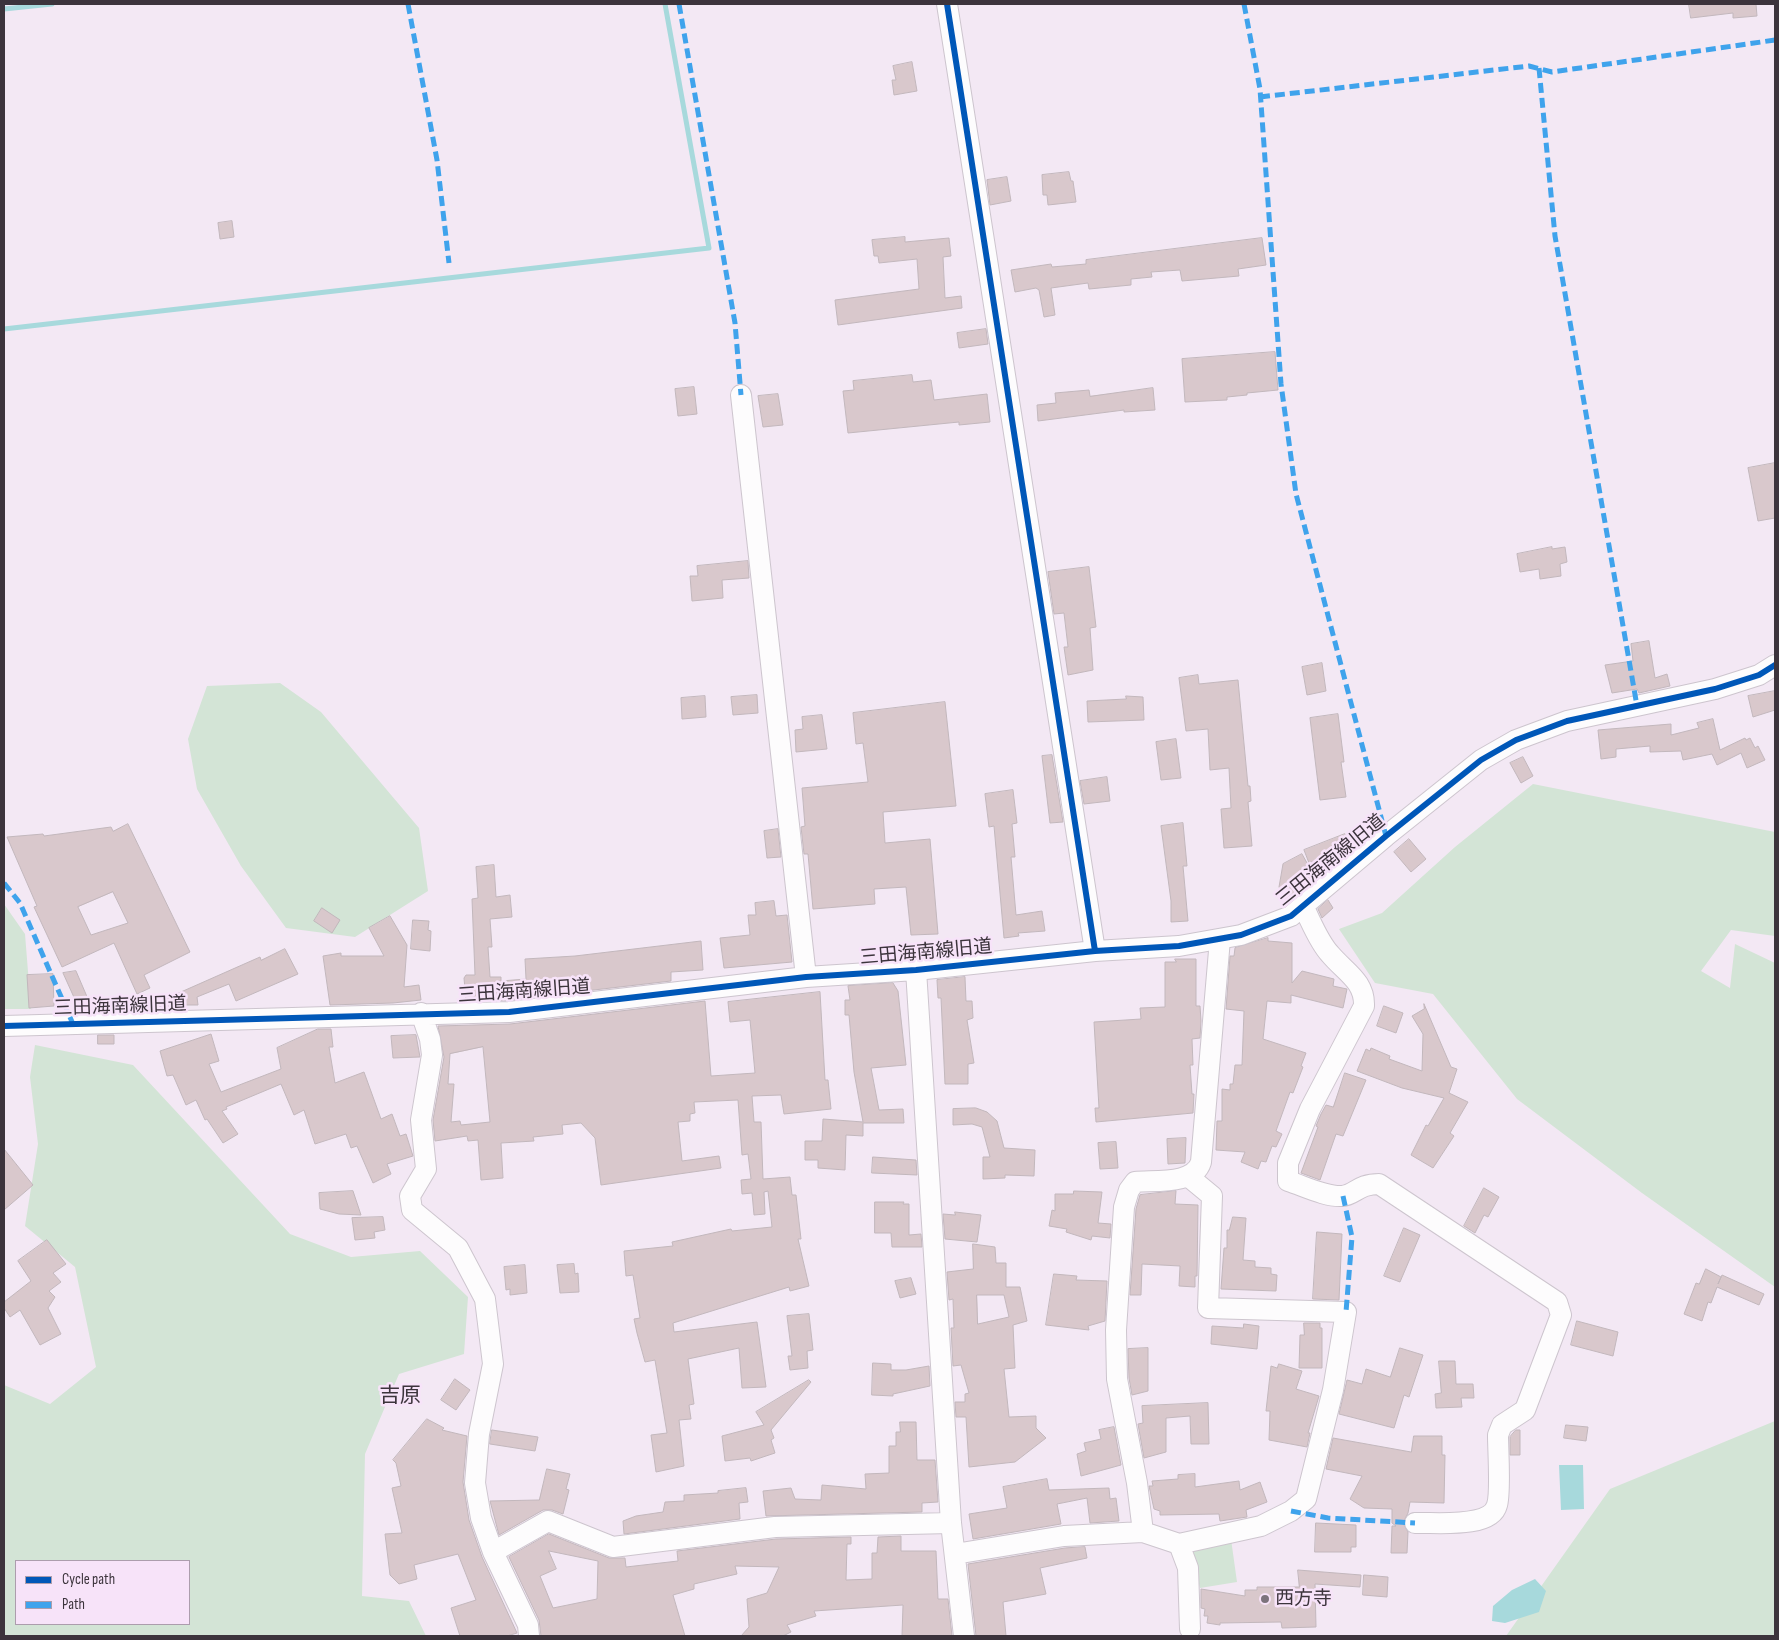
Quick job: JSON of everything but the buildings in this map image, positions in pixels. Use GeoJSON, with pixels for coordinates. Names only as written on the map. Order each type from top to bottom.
{"type":"FeatureCollection","features":[{"type":"Feature","properties":{"kind":"street"},"geometry":{"type":"LineString","coordinates":[[947,4],[1095,951]]}},
{"type":"Feature","properties":{"kind":"street"},"geometry":{"type":"LineString","coordinates":[[741,395],[806,977]]}},
{"type":"Feature","properties":{"kind":"street","name":"三田海南線旧道"},"geometry":{"type":"LineString","coordinates":[[4,1026],[509,1012],[806,977],[916,970],[1095,951],[1179,946],[1241,936],[1291,916],[1481,760],[1516,740],[1567,721],[1714,689],[1759,675],[1775,665]]}},
{"type":"Feature","properties":{"kind":"street"},"geometry":{"type":"LineString","coordinates":[[1303,906],[1328,953],[1351,974],[1365,993],[1364,1006],[1310,1109],[1288,1162],[1288,1181],[1324,1193],[1343,1196],[1365,1184],[1379,1184],[1557,1302],[1561,1315],[1525,1410],[1502,1425],[1498,1435],[1498,1506],[1488,1518],[1472,1522],[1415,1523]]}},
{"type":"Feature","properties":{"kind":"street"},"geometry":{"type":"LineString","coordinates":[[1143,1532],[1137,1483],[1117,1379],[1116,1330],[1124,1207],[1129,1190],[1135,1182],[1189,1177],[1199,1169],[1220,939]]}},
{"type":"Feature","properties":{"kind":"street"},"geometry":{"type":"LineString","coordinates":[[916,970],[951,1523],[964,1636]]}},
{"type":"Feature","properties":{"kind":"street"},"geometry":{"type":"LineString","coordinates":[[421,1013],[430,1038],[432,1056],[421,1120],[426,1169],[410,1196],[412,1210],[458,1248],[485,1299],[493,1364],[479,1434],[475,1483],[481,1518],[493,1552],[528,1625],[529,1636]]}},
{"type":"Feature","properties":{"kind":"street"},"geometry":{"type":"LineString","coordinates":[[954,1554],[1064,1536],[1143,1532],[1179,1544],[1261,1526],[1292,1511],[1306,1499],[1333,1390],[1346,1312],[1208,1308],[1212,1196],[1189,1177]]}},
{"type":"Feature","properties":{"kind":"street"},"geometry":{"type":"LineString","coordinates":[[493,1552],[548,1521],[613,1547],[775,1527],[951,1523]]}},
{"type":"Feature","properties":{"kind":"street"},"geometry":{"type":"LineString","coordinates":[[1179,1544],[1188,1568],[1190,1629]]}},
{"type":"Feature","properties":{"kind":"green space"},"geometry":{"type":"Polygon","coordinates":[[[280,683],[321,712],[419,828],[428,891],[355,937],[286,928],[241,866],[197,789],[188,739],[207,686],[280,683]]]}},
{"type":"Feature","properties":{"kind":"green space"},"geometry":{"type":"Polygon","coordinates":[[[1533,784],[1775,832],[1775,936],[1731,930],[1701,971],[1730,988],[1735,944],[1775,963],[1775,1287],[1642,1193],[1517,1099],[1433,994],[1375,983],[1339,929],[1382,913],[1455,847],[1533,784]]]}},
{"type":"Feature","properties":{"kind":"green space"},"geometry":{"type":"Polygon","coordinates":[[[4,904],[25,934],[31,1009],[4,1009],[4,904]]]}},
{"type":"Feature","properties":{"kind":"green space"},"geometry":{"type":"Polygon","coordinates":[[[35,1045],[133,1065],[290,1234],[351,1257],[420,1251],[468,1297],[464,1354],[399,1374],[365,1454],[362,1596],[409,1601],[426,1636],[4,1636],[4,1385],[50,1404],[96,1367],[75,1267],[25,1226],[38,1144],[30,1077],[35,1045]]]}},
{"type":"Feature","properties":{"kind":"green space"},"geometry":{"type":"Polygon","coordinates":[[[1775,1421],[1775,1636],[1506,1636],[1610,1489],[1775,1421]]]}},
{"type":"Feature","properties":{"kind":"green space"},"geometry":{"type":"Polygon","coordinates":[[[1231,1539],[1237,1582],[1200,1588],[1190,1547],[1231,1539]]]}},
{"type":"Feature","properties":{"kind":"water"},"geometry":{"type":"Polygon","coordinates":[[[1559,1465],[1583,1465],[1584,1509],[1561,1510],[1559,1465]]]}},
{"type":"Feature","properties":{"kind":"water"},"geometry":{"type":"Polygon","coordinates":[[[1535,1579],[1546,1591],[1539,1612],[1505,1623],[1492,1621],[1493,1606],[1512,1590],[1535,1579]]]}},
{"type":"Feature","properties":{"kind":"waterway"},"geometry":{"type":"LineString","coordinates":[[4,9],[52,4]]}},
{"type":"Feature","properties":{"kind":"waterway"},"geometry":{"type":"LineString","coordinates":[[4,329],[709,248],[665,4]]}},
{"type":"Feature","properties":{"kind":"marked path"},"geometry":{"type":"LineString","coordinates":[[408,4],[437,160],[449,263]]}},
{"type":"Feature","properties":{"kind":"marked path"},"geometry":{"type":"LineString","coordinates":[[679,4],[735,323],[741,395]]}},
{"type":"Feature","properties":{"kind":"marked path"},"geometry":{"type":"LineString","coordinates":[[1244,4],[1260,89],[1281,384],[1296,494],[1386,836]]}},
{"type":"Feature","properties":{"kind":"marked path"},"geometry":{"type":"LineString","coordinates":[[1260,97],[1529,66],[1552,72],[1775,40]]}},
{"type":"Feature","properties":{"kind":"marked path"},"geometry":{"type":"LineString","coordinates":[[1539,68],[1555,236],[1637,706]]}},
{"type":"Feature","properties":{"kind":"marked path"},"geometry":{"type":"LineString","coordinates":[[4,883],[20,903],[73,1024]]}},
{"type":"Feature","properties":{"kind":"marked path"},"geometry":{"type":"LineString","coordinates":[[1343,1196],[1352,1237],[1346,1312]]}},
{"type":"Feature","properties":{"kind":"marked path"},"geometry":{"type":"LineString","coordinates":[[1291,1511],[1328,1518],[1415,1523]]}},
{"type":"Feature","properties":{"kind":"cycle path"},"geometry":{"type":"LineString","coordinates":[[947,4],[1095,951]]}},
{"type":"Feature","properties":{"kind":"cycle path"},"geometry":{"type":"LineString","coordinates":[[4,1026],[509,1012],[806,977],[916,970],[1095,951],[1179,946],[1241,935],[1291,916],[1386,836],[1481,760],[1516,740],[1567,721],[1715,689],[1759,675],[1775,665]]}},
{"type":"Feature","properties":{"kind":"place","name":"西方寺"},"geometry":{"type":"Point","coordinates":[1265,1599]}},
{"type":"Feature","properties":{"kind":"district","name":"吉原"},"geometry":{"type":"Point","coordinates":[400,1397]}}]}
